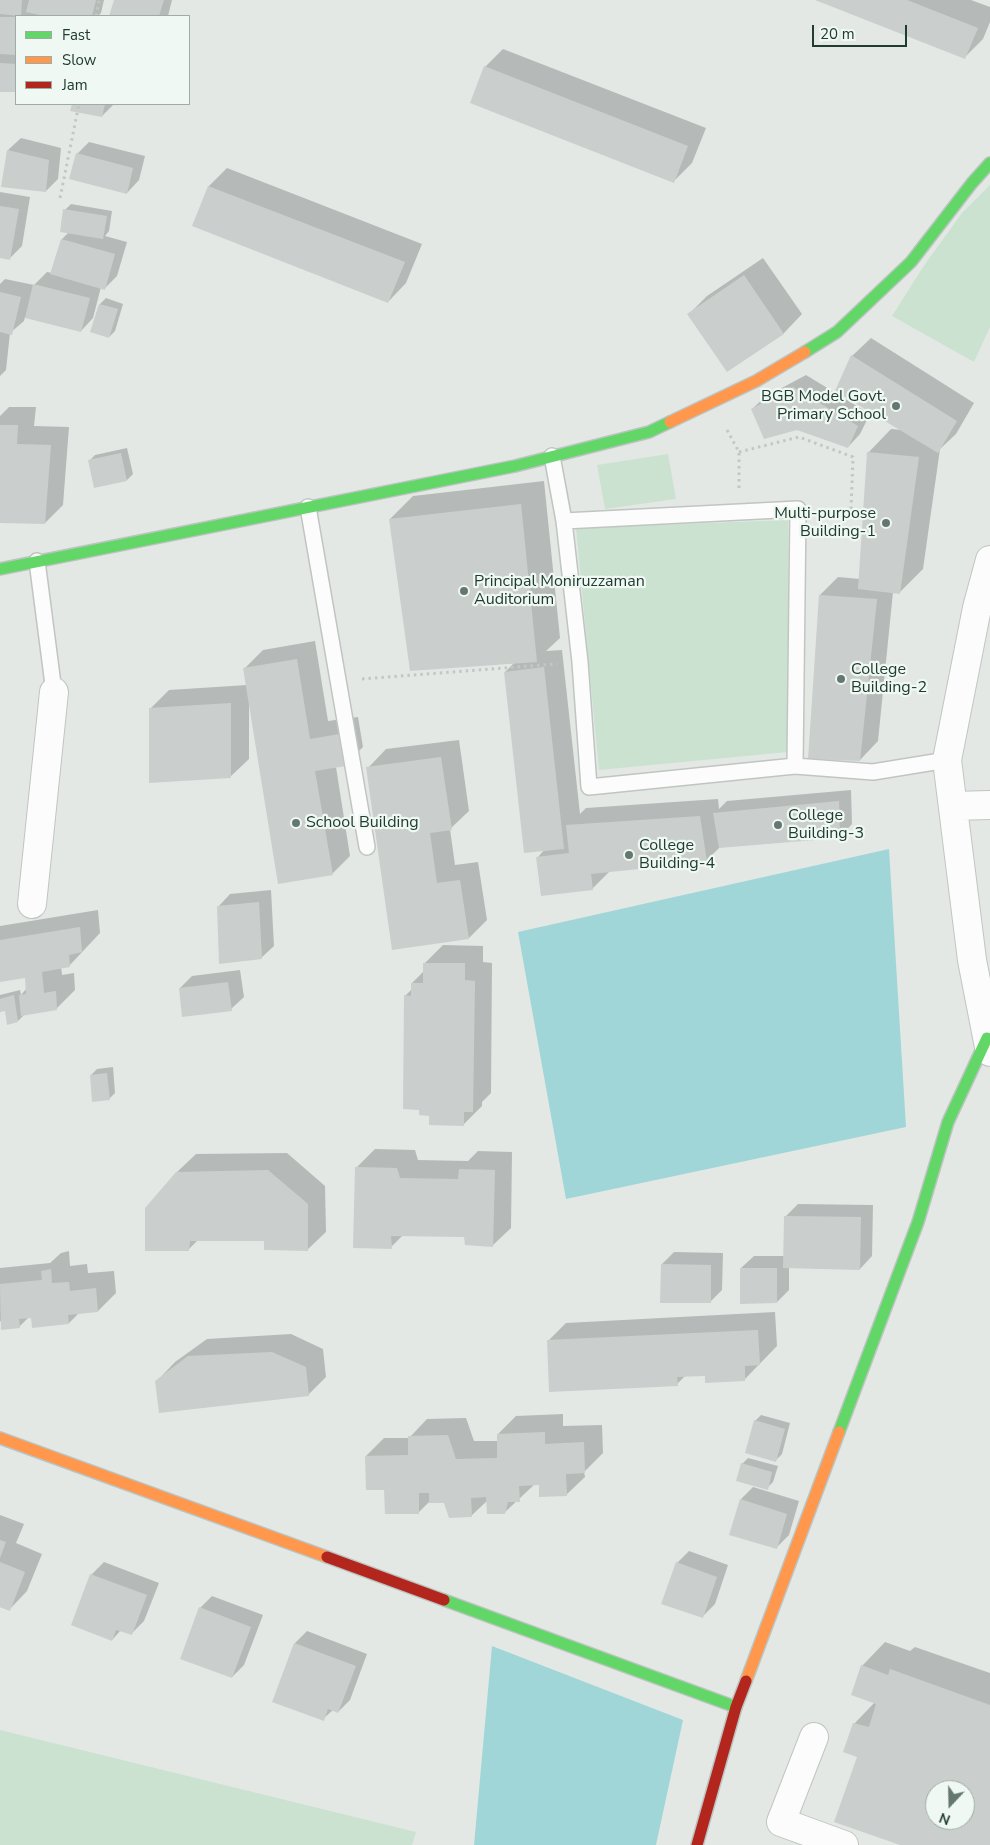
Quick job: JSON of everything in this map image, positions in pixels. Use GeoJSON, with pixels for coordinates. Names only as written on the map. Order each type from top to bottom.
{"type":"FeatureCollection","features":[{"type":"Feature","properties":{"kind":"street"},"geometry":{"type":"LineString","coordinates":[[0,569],[515,466],[649,432],[756,381],[837,332],[911,262],[981,179],[990,163]]}},
{"type":"Feature","properties":{"kind":"street"},"geometry":{"type":"LineString","coordinates":[[697,1845],[736,1707],[918,1222],[948,1122],[989,1045],[972,960],[947,760],[977,608],[990,560]]}},
{"type":"Feature","properties":{"kind":"street"},"geometry":{"type":"LineString","coordinates":[[32,904],[54,692]]}},
{"type":"Feature","properties":{"kind":"street"},"geometry":{"type":"LineString","coordinates":[[952,806],[990,805]]}},
{"type":"Feature","properties":{"kind":"street"},"geometry":{"type":"LineString","coordinates":[[0,1438],[736,1707]]}},
{"type":"Feature","properties":{"kind":"street"},"geometry":{"type":"LineString","coordinates":[[814,1737],[782,1822],[844,1845]]}},
{"type":"Feature","properties":{"kind":"lane"},"geometry":{"type":"LineString","coordinates":[[552,456],[564,521],[580,662],[589,787],[795,766],[872,772],[947,760]]}},
{"type":"Feature","properties":{"kind":"lane"},"geometry":{"type":"LineString","coordinates":[[308,507],[367,847]]}},
{"type":"Feature","properties":{"kind":"lane"},"geometry":{"type":"LineString","coordinates":[[564,521],[798,509],[795,766]]}},
{"type":"Feature","properties":{"kind":"lane"},"geometry":{"type":"LineString","coordinates":[[37,561],[54,692]]}},
{"type":"Feature","properties":{"kind":"path"},"geometry":{"type":"LineString","coordinates":[[96,15],[99,0]]}},
{"type":"Feature","properties":{"kind":"path"},"geometry":{"type":"LineString","coordinates":[[60,198],[79,105]]}},
{"type":"Feature","properties":{"kind":"path"},"geometry":{"type":"LineString","coordinates":[[713,403],[739,452],[740,511]]}},
{"type":"Feature","properties":{"kind":"path"},"geometry":{"type":"LineString","coordinates":[[739,452],[799,437],[853,456],[851,510],[798,509]]}},
{"type":"Feature","properties":{"kind":"path"},"geometry":{"type":"LineString","coordinates":[[338,681],[580,662]]}},
{"type":"Feature","properties":{"kind":"green space"},"geometry":{"type":"Polygon","coordinates":[[[990,185],[990,327],[974,362],[892,316],[923,267],[962,213],[990,185]]]}},
{"type":"Feature","properties":{"kind":"green space"},"geometry":{"type":"Polygon","coordinates":[[[668,454],[676,499],[605,509],[597,465],[668,454]]]}},
{"type":"Feature","properties":{"kind":"green space"},"geometry":{"type":"Polygon","coordinates":[[[788,520],[788,752],[599,770],[576,528],[788,520]]]}},
{"type":"Feature","properties":{"kind":"green space"},"geometry":{"type":"Polygon","coordinates":[[[0,1730],[416,1832],[412,1845],[0,1845],[0,1730]]]}},
{"type":"Feature","properties":{"kind":"water"},"geometry":{"type":"Polygon","coordinates":[[[889,849],[906,1127],[566,1199],[518,932],[889,849]]]}},
{"type":"Feature","properties":{"kind":"water"},"geometry":{"type":"Polygon","coordinates":[[[492,1646],[683,1720],[656,1845],[474,1845],[492,1646]]]}},
{"type":"Feature","properties":{"kind":"building"},"geometry":{"type":"Polygon","coordinates":[[[0,0],[22,0],[21,15],[0,14],[0,0]]]}},
{"type":"Feature","properties":{"kind":"building"},"geometry":{"type":"Polygon","coordinates":[[[29,0],[96,0],[92,15],[40,15],[26,12],[29,0]]]}},
{"type":"Feature","properties":{"kind":"building"},"geometry":{"type":"Polygon","coordinates":[[[114,0],[164,0],[159,15],[109,15],[114,0]]]}},
{"type":"Feature","properties":{"kind":"building"},"geometry":{"type":"Polygon","coordinates":[[[815,0],[907,0],[978,28],[965,59],[815,0]]]}},
{"type":"Feature","properties":{"kind":"building"},"geometry":{"type":"Polygon","coordinates":[[[0,17],[15,17],[15,55],[0,54],[0,17]]]}},
{"type":"Feature","properties":{"kind":"building"},"geometry":{"type":"Polygon","coordinates":[[[0,63],[15,64],[15,92],[0,92],[0,63]]]}},
{"type":"Feature","properties":{"kind":"building"},"geometry":{"type":"Polygon","coordinates":[[[484,66],[688,146],[674,183],[470,103],[484,66]]]}},
{"type":"Feature","properties":{"kind":"building"},"geometry":{"type":"Polygon","coordinates":[[[72,105],[105,105],[102,117],[70,111],[72,105]]]}},
{"type":"Feature","properties":{"kind":"building"},"geometry":{"type":"Polygon","coordinates":[[[7,150],[49,160],[46,192],[1,187],[7,150]]]}},
{"type":"Feature","properties":{"kind":"building"},"geometry":{"type":"Polygon","coordinates":[[[76,153],[133,168],[127,194],[69,179],[76,153]]]}},
{"type":"Feature","properties":{"kind":"building"},"geometry":{"type":"Polygon","coordinates":[[[208,186],[405,262],[388,303],[192,226],[208,186]]]}},
{"type":"Feature","properties":{"kind":"building"},"geometry":{"type":"Polygon","coordinates":[[[0,206],[19,209],[10,260],[0,258],[0,206]]]}},
{"type":"Feature","properties":{"kind":"building"},"geometry":{"type":"Polygon","coordinates":[[[63,209],[107,216],[103,239],[60,232],[63,209]]]}},
{"type":"Feature","properties":{"kind":"building"},"geometry":{"type":"Polygon","coordinates":[[[61,239],[115,254],[105,290],[50,274],[61,239]]]}},
{"type":"Feature","properties":{"kind":"building"},"geometry":{"type":"Polygon","coordinates":[[[744,275],[784,334],[727,372],[687,314],[744,275]]]}},
{"type":"Feature","properties":{"kind":"building"},"geometry":{"type":"Polygon","coordinates":[[[33,284],[90,298],[81,332],[25,318],[33,284]]]}},
{"type":"Feature","properties":{"kind":"building"},"geometry":{"type":"Polygon","coordinates":[[[0,292],[21,297],[12,335],[0,332],[0,292]]]}},
{"type":"Feature","properties":{"kind":"building"},"geometry":{"type":"Polygon","coordinates":[[[99,304],[118,309],[109,338],[90,332],[99,304]]]}},
{"type":"Feature","properties":{"kind":"building","name":"BGB Model Govt. Primary School"},"geometry":{"type":"Polygon","coordinates":[[[851,355],[957,421],[938,453],[835,391],[851,355]]]}},
{"type":"Feature","properties":{"kind":"building"},"geometry":{"type":"Polygon","coordinates":[[[793,387],[858,426],[848,448],[797,430],[764,439],[751,409],[793,387]]]}},
{"type":"Feature","properties":{"kind":"building"},"geometry":{"type":"Polygon","coordinates":[[[0,425],[18,425],[17,444],[51,445],[45,524],[0,523],[0,425]]]}},
{"type":"Feature","properties":{"kind":"building","name":"Multi-purpose Building-1"},"geometry":{"type":"Polygon","coordinates":[[[867,452],[919,457],[900,594],[858,589],[867,452]]]}},
{"type":"Feature","properties":{"kind":"building"},"geometry":{"type":"Polygon","coordinates":[[[121,453],[127,481],[94,488],[88,460],[121,453]]]}},
{"type":"Feature","properties":{"kind":"building","name":"Principal Moniruzzaman Auditorium"},"geometry":{"type":"Polygon","coordinates":[[[521,504],[537,662],[410,671],[389,519],[521,504]]]}},
{"type":"Feature","properties":{"kind":"building","name":"College Building-2"},"geometry":{"type":"Polygon","coordinates":[[[819,595],[877,599],[860,761],[808,759],[819,595]]]}},
{"type":"Feature","properties":{"kind":"building","name":"School Building"},"geometry":{"type":"Polygon","coordinates":[[[297,659],[310,739],[340,734],[346,766],[315,771],[333,875],[278,884],[243,668],[297,659]]]}},
{"type":"Feature","properties":{"kind":"building"},"geometry":{"type":"Polygon","coordinates":[[[544,667],[564,849],[524,853],[504,672],[544,667]]]}},
{"type":"Feature","properties":{"kind":"building"},"geometry":{"type":"Polygon","coordinates":[[[231,703],[231,778],[149,783],[149,708],[231,703]]]}},
{"type":"Feature","properties":{"kind":"building"},"geometry":{"type":"Polygon","coordinates":[[[441,757],[452,830],[430,833],[437,883],[460,880],[469,939],[392,950],[366,767],[441,757]]]}},
{"type":"Feature","properties":{"kind":"building","name":"College Building-3"},"geometry":{"type":"Polygon","coordinates":[[[839,801],[840,838],[719,848],[713,813],[839,801]]]}},
{"type":"Feature","properties":{"kind":"building","name":"College Building-4"},"geometry":{"type":"Polygon","coordinates":[[[700,816],[707,862],[591,874],[593,890],[541,896],[536,857],[569,853],[566,825],[700,816]]]}},
{"type":"Feature","properties":{"kind":"building"},"geometry":{"type":"Polygon","coordinates":[[[259,902],[262,959],[219,964],[217,906],[259,902]]]}},
{"type":"Feature","properties":{"kind":"building"},"geometry":{"type":"Polygon","coordinates":[[[80,927],[82,952],[69,955],[70,967],[42,972],[44,993],[56,991],[57,1010],[21,1016],[19,995],[26,994],[25,978],[0,982],[0,940],[80,927]]]}},
{"type":"Feature","properties":{"kind":"building"},"geometry":{"type":"Polygon","coordinates":[[[423,963],[465,963],[465,980],[475,981],[473,1112],[464,1112],[464,1126],[429,1125],[429,1116],[419,1115],[419,1110],[403,1109],[404,995],[411,996],[411,983],[423,983],[423,963]]]}},
{"type":"Feature","properties":{"kind":"building"},"geometry":{"type":"Polygon","coordinates":[[[228,982],[232,1011],[182,1017],[179,988],[228,982]]]}},
{"type":"Feature","properties":{"kind":"building"},"geometry":{"type":"Polygon","coordinates":[[[14,995],[18,1022],[7,1025],[5,1011],[0,1012],[0,999],[14,995]]]}},
{"type":"Feature","properties":{"kind":"building"},"geometry":{"type":"Polygon","coordinates":[[[107,1073],[110,1100],[92,1102],[90,1075],[107,1073]]]}},
{"type":"Feature","properties":{"kind":"building"},"geometry":{"type":"Polygon","coordinates":[[[355,1167],[397,1168],[400,1178],[458,1179],[459,1169],[495,1170],[493,1247],[465,1245],[464,1237],[391,1236],[392,1249],[353,1248],[355,1167]]]}},
{"type":"Feature","properties":{"kind":"building"},"geometry":{"type":"Polygon","coordinates":[[[268,1170],[308,1204],[308,1251],[264,1250],[264,1241],[190,1241],[189,1251],[145,1251],[145,1208],[176,1172],[268,1170]]]}},
{"type":"Feature","properties":{"kind":"building"},"geometry":{"type":"Polygon","coordinates":[[[784,1216],[861,1217],[860,1270],[783,1268],[784,1216]]]}},
{"type":"Feature","properties":{"kind":"building"},"geometry":{"type":"Polygon","coordinates":[[[661,1264],[711,1265],[711,1303],[660,1303],[661,1264]]]}},
{"type":"Feature","properties":{"kind":"building"},"geometry":{"type":"Polygon","coordinates":[[[740,1268],[777,1268],[777,1303],[740,1304],[740,1268]]]}},
{"type":"Feature","properties":{"kind":"building"},"geometry":{"type":"Polygon","coordinates":[[[51,1269],[52,1283],[69,1282],[70,1291],[96,1288],[98,1312],[68,1315],[69,1324],[32,1328],[31,1318],[19,1319],[20,1328],[1,1330],[0,1284],[42,1280],[41,1271],[51,1269]]]}},
{"type":"Feature","properties":{"kind":"building"},"geometry":{"type":"Polygon","coordinates":[[[758,1330],[760,1365],[745,1366],[745,1381],[705,1383],[705,1376],[677,1377],[678,1386],[549,1392],[547,1340],[758,1330]]]}},
{"type":"Feature","properties":{"kind":"building"},"geometry":{"type":"Polygon","coordinates":[[[272,1352],[306,1367],[309,1396],[159,1413],[155,1381],[188,1356],[272,1352]]]}},
{"type":"Feature","properties":{"kind":"building"},"geometry":{"type":"Polygon","coordinates":[[[754,1420],[785,1429],[776,1462],[745,1453],[754,1420]]]}},
{"type":"Feature","properties":{"kind":"building"},"geometry":{"type":"Polygon","coordinates":[[[545,1432],[545,1444],[584,1442],[585,1473],[566,1474],[567,1496],[539,1497],[539,1485],[519,1486],[520,1502],[508,1502],[505,1514],[487,1514],[486,1497],[471,1498],[472,1517],[449,1518],[444,1503],[429,1503],[429,1493],[419,1493],[419,1514],[385,1514],[384,1490],[366,1490],[365,1456],[408,1455],[408,1436],[448,1435],[456,1459],[497,1458],[497,1434],[545,1432]]]}},
{"type":"Feature","properties":{"kind":"building"},"geometry":{"type":"Polygon","coordinates":[[[741,1463],[772,1472],[768,1490],[736,1481],[741,1463]]]}},
{"type":"Feature","properties":{"kind":"building"},"geometry":{"type":"Polygon","coordinates":[[[740,1499],[787,1514],[777,1549],[729,1535],[740,1499]]]}},
{"type":"Feature","properties":{"kind":"building"},"geometry":{"type":"Polygon","coordinates":[[[0,1540],[6,1542],[0,1558],[0,1540]]]}},
{"type":"Feature","properties":{"kind":"building"},"geometry":{"type":"Polygon","coordinates":[[[0,1562],[25,1572],[10,1611],[0,1607],[0,1562]]]}},
{"type":"Feature","properties":{"kind":"building"},"geometry":{"type":"Polygon","coordinates":[[[676,1562],[717,1577],[703,1618],[661,1604],[676,1562]]]}},
{"type":"Feature","properties":{"kind":"building"},"geometry":{"type":"Polygon","coordinates":[[[90,1574],[147,1595],[132,1635],[116,1630],[112,1641],[71,1625],[90,1574]]]}},
{"type":"Feature","properties":{"kind":"building"},"geometry":{"type":"Polygon","coordinates":[[[199,1607],[251,1627],[232,1678],[180,1659],[199,1607]]]}},
{"type":"Feature","properties":{"kind":"building"},"geometry":{"type":"Polygon","coordinates":[[[294,1643],[356,1666],[338,1713],[328,1709],[324,1721],[272,1702],[294,1643]]]}},
{"type":"Feature","properties":{"kind":"building"},"geometry":{"type":"Polygon","coordinates":[[[861,1665],[888,1675],[890,1669],[990,1705],[990,1845],[900,1845],[834,1822],[857,1757],[843,1752],[853,1723],[869,1727],[876,1704],[851,1695],[861,1665]]]}},
{"type":"Feature","properties":{"kind":"traffic: fast"},"geometry":{"type":"LineString","coordinates":[[805,352],[837,332],[911,262],[972,183],[990,163]]}},
{"type":"Feature","properties":{"kind":"traffic: fast"},"geometry":{"type":"LineString","coordinates":[[0,569],[515,466],[649,432],[670,422]]}},
{"type":"Feature","properties":{"kind":"traffic: fast"},"geometry":{"type":"LineString","coordinates":[[839,1432],[918,1222],[948,1122],[987,1038]]}},
{"type":"Feature","properties":{"kind":"traffic: fast"},"geometry":{"type":"LineString","coordinates":[[444,1600],[736,1707]]}},
{"type":"Feature","properties":{"kind":"traffic: slow"},"geometry":{"type":"LineString","coordinates":[[670,422],[756,381],[805,352]]}},
{"type":"Feature","properties":{"kind":"traffic: slow"},"geometry":{"type":"LineString","coordinates":[[746,1681],[839,1432]]}},
{"type":"Feature","properties":{"kind":"traffic: slow"},"geometry":{"type":"LineString","coordinates":[[0,1438],[327,1557]]}},
{"type":"Feature","properties":{"kind":"traffic: jam"},"geometry":{"type":"LineString","coordinates":[[327,1557],[444,1600]]}},
{"type":"Feature","properties":{"kind":"traffic: jam"},"geometry":{"type":"LineString","coordinates":[[697,1845],[736,1707],[746,1681]]}},
{"type":"Feature","properties":{"kind":"place","name":"BGB Model Govt. Primary School"},"geometry":{"type":"Point","coordinates":[896,406]}},
{"type":"Feature","properties":{"kind":"place","name":"Multi-purpose Building-1"},"geometry":{"type":"Point","coordinates":[886,523]}},
{"type":"Feature","properties":{"kind":"place","name":"Principal Moniruzzaman Auditorium"},"geometry":{"type":"Point","coordinates":[464,591]}},
{"type":"Feature","properties":{"kind":"place","name":"College Building-2"},"geometry":{"type":"Point","coordinates":[841,679]}},
{"type":"Feature","properties":{"kind":"place","name":"School Building"},"geometry":{"type":"Point","coordinates":[296,823]}},
{"type":"Feature","properties":{"kind":"place","name":"College Building-3"},"geometry":{"type":"Point","coordinates":[778,825]}},
{"type":"Feature","properties":{"kind":"place","name":"College Building-4"},"geometry":{"type":"Point","coordinates":[629,855]}}]}
